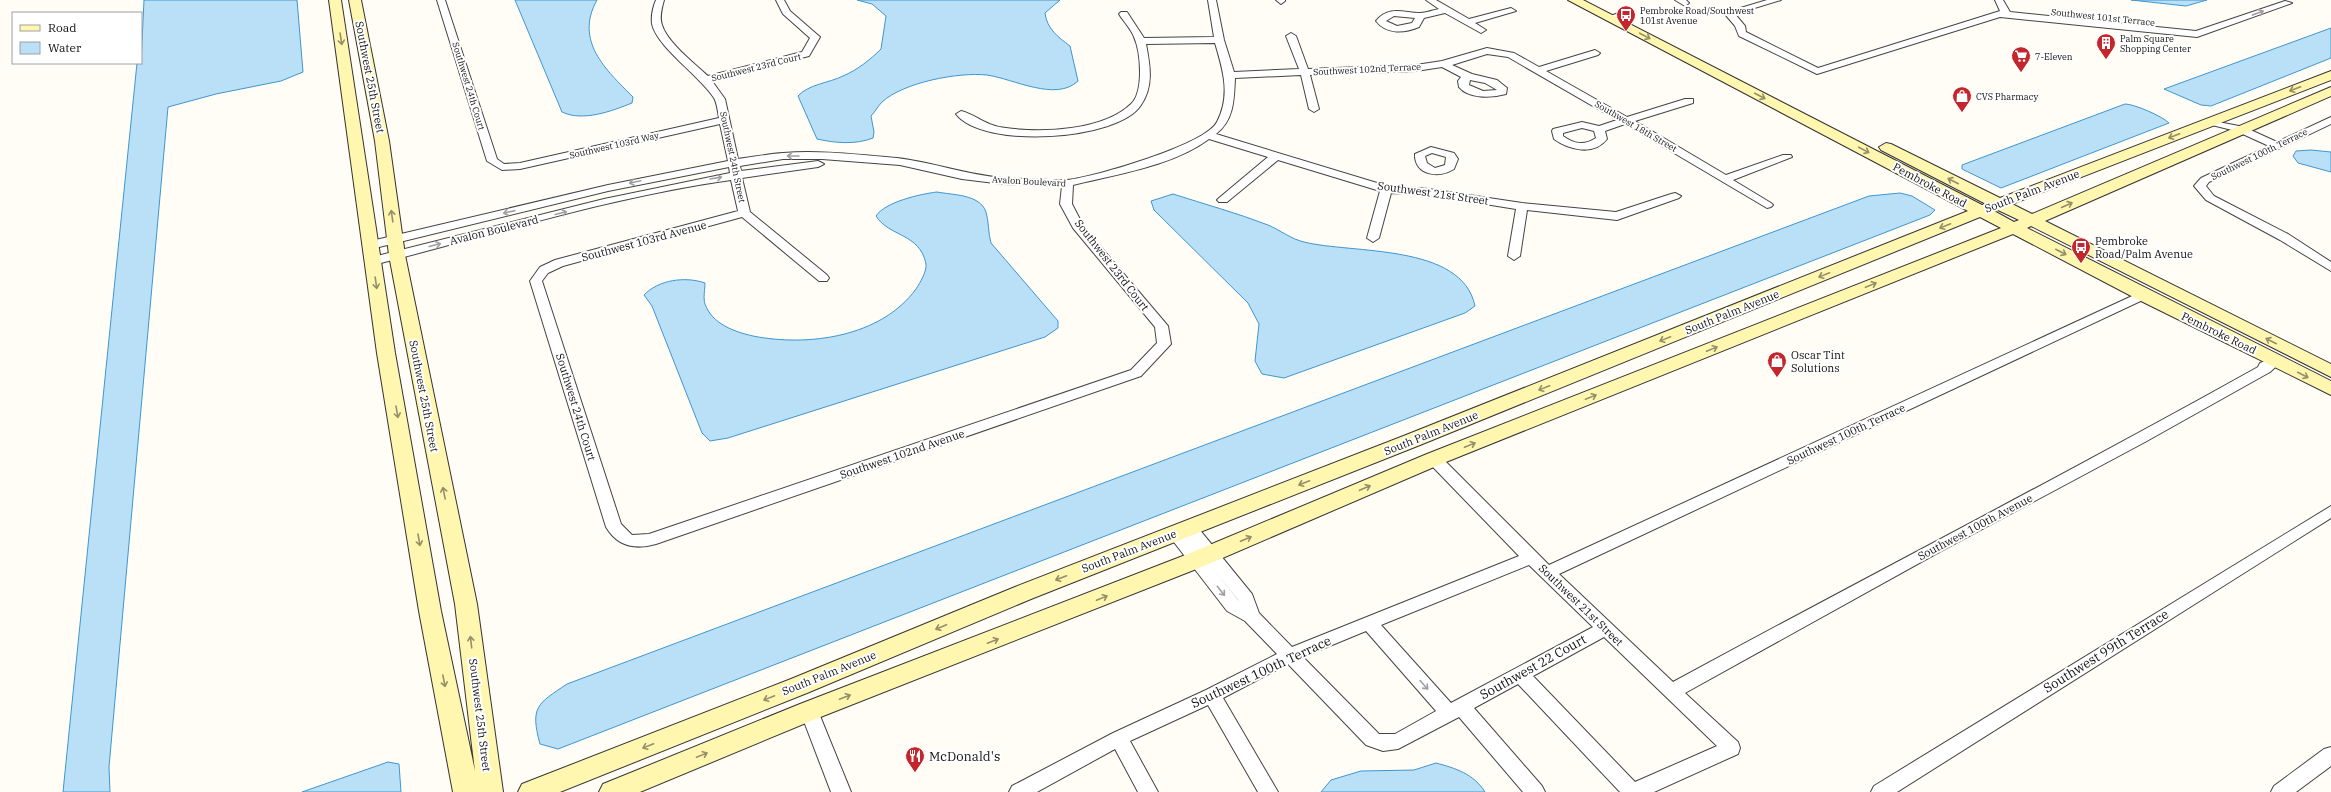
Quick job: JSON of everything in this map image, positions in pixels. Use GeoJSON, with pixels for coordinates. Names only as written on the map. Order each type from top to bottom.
{"type":"FeatureCollection","features":[{"type":"Feature","properties":{"kind":"main road","name":"Southwest 25th Street"},"geometry":{"type":"LineString","coordinates":[[335,0],[372,253],[430,611],[466,792]]}},
{"type":"Feature","properties":{"kind":"main road","name":"Southwest 25th Street"},"geometry":{"type":"LineString","coordinates":[[355,0],[382,141],[396,247],[466,604],[490,792]]}},
{"type":"Feature","properties":{"kind":"main road","name":"Pembroke Road"},"geometry":{"type":"LineString","coordinates":[[1574,0],[2143,295],[2331,389]]}},
{"type":"Feature","properties":{"kind":"main road","name":"Pembroke Road"},"geometry":{"type":"LineString","coordinates":[[1596,0],[2331,371]]}},
{"type":"Feature","properties":{"kind":"main road","name":"South Palm Avenue"},"geometry":{"type":"LineString","coordinates":[[531,792],[1182,530],[1464,420],[1981,211],[2000,205],[2331,75]]}},
{"type":"Feature","properties":{"kind":"main road"},"geometry":{"type":"LineString","coordinates":[[612,792],[809,711],[1203,557],[1434,459],[2014,228],[2331,91]]}},
{"type":"Feature","properties":{"kind":"street","name":"Southwest 24th Court"},"geometry":{"type":"LineString","coordinates":[[441,0],[492,161],[502,168]]}},
{"type":"Feature","properties":{"kind":"street","name":"Southwest 24th Street"},"geometry":{"type":"LineString","coordinates":[[660,0],[657,9],[658,25],[669,44],[706,80],[720,99],[726,120],[744,214],[823,278]]}},
{"type":"Feature","properties":{"kind":"street","name":"Southwest 23rd Court"},"geometry":{"type":"LineString","coordinates":[[706,80],[806,54],[815,37],[786,12],[780,0]]}},
{"type":"Feature","properties":{"kind":"street","name":"Avalon Boulevard"},"geometry":{"type":"LineString","coordinates":[[372,253],[608,188],[734,163],[783,156],[822,156],[846,160],[900,162],[962,176],[1003,181],[1068,183],[1152,162],[1197,144],[1221,125],[1229,105],[1230,75],[1219,40],[1212,0]]}},
{"type":"Feature","properties":{"kind":"street"},"geometry":{"type":"LineString","coordinates":[[1430,0],[1481,30]]}},
{"type":"Feature","properties":{"kind":"street","name":"Southwest 101st Terrace"},"geometry":{"type":"LineString","coordinates":[[1777,0],[1729,13],[1740,26],[1742,34],[1817,71],[1999,14],[2002,7]]}},
{"type":"Feature","properties":{"kind":"street","name":"Southwest 101st Terrace"},"geometry":{"type":"LineString","coordinates":[[2002,7],[2197,34],[2288,3]]}},
{"type":"Feature","properties":{"kind":"street","name":"Southwest 101st Terrace"},"geometry":{"type":"LineString","coordinates":[[2002,7],[2211,30]]}},
{"type":"Feature","properties":{"kind":"street"},"geometry":{"type":"LineString","coordinates":[[1420,16],[1446,10]]}},
{"type":"Feature","properties":{"kind":"street"},"geometry":{"type":"LineString","coordinates":[[1468,22],[1511,11]]}},
{"type":"Feature","properties":{"kind":"street"},"geometry":{"type":"LineString","coordinates":[[960,114],[988,129],[1020,134],[1052,134],[1100,126],[1132,110],[1145,90],[1141,41],[1124,14]]}},
{"type":"Feature","properties":{"kind":"street"},"geometry":{"type":"LineString","coordinates":[[1610,18],[1624,14]]}},
{"type":"Feature","properties":{"kind":"street"},"geometry":{"type":"LineString","coordinates":[[1291,36],[1305,73],[1314,109]]}},
{"type":"Feature","properties":{"kind":"street"},"geometry":{"type":"LineString","coordinates":[[1141,41],[1219,40]]}},
{"type":"Feature","properties":{"kind":"street","name":"Southwest 102nd Terrace"},"geometry":{"type":"LineString","coordinates":[[1230,75],[1416,68],[1444,64],[1487,51],[1503,53]]}},
{"type":"Feature","properties":{"kind":"street","name":"Southwest 18th Street"},"geometry":{"type":"LineString","coordinates":[[1503,53],[1511,55],[1627,121],[1726,179],[1767,205]]}},
{"type":"Feature","properties":{"kind":"street"},"geometry":{"type":"LineString","coordinates":[[1538,70],[1595,53]]}},
{"type":"Feature","properties":{"kind":"street"},"geometry":{"type":"LineString","coordinates":[[1444,64],[1468,76]]}},
{"type":"Feature","properties":{"kind":"street"},"geometry":{"type":"LineString","coordinates":[[1600,129],[1689,101]]}},
{"type":"Feature","properties":{"kind":"street","name":"Southwest 103rd Way"},"geometry":{"type":"LineString","coordinates":[[502,168],[520,166],[726,120]]}},
{"type":"Feature","properties":{"kind":"street","name":"Southwest 100th Terrace"},"geometry":{"type":"LineString","coordinates":[[2331,120],[2205,180],[2200,186],[2206,195],[2284,237],[2331,267]]}},
{"type":"Feature","properties":{"kind":"street"},"geometry":{"type":"LineString","coordinates":[[2212,122],[2273,147]]}},
{"type":"Feature","properties":{"kind":"street","name":"Southwest 21st Street"},"geometry":{"type":"LineString","coordinates":[[1208,135],[1386,189],[1429,192],[1522,206],[1617,216],[1675,196]]}},
{"type":"Feature","properties":{"kind":"street"},"geometry":{"type":"LineString","coordinates":[[1223,200],[1276,156]]}},
{"type":"Feature","properties":{"kind":"street"},"geometry":{"type":"LineString","coordinates":[[1726,179],[1786,157]]}},
{"type":"Feature","properties":{"kind":"street","name":"Avalon Boulevard"},"geometry":{"type":"LineString","coordinates":[[396,247],[736,174],[846,160]]}},
{"type":"Feature","properties":{"kind":"street"},"geometry":{"type":"LineString","coordinates":[[1429,192],[1434,171]]}},
{"type":"Feature","properties":{"kind":"street"},"geometry":{"type":"LineString","coordinates":[[659,177],[664,189]]}},
{"type":"Feature","properties":{"kind":"street","name":"Southwest 23rd Court"},"geometry":{"type":"LineString","coordinates":[[1068,183],[1066,204],[1079,228],[1160,326],[1164,344]]}},
{"type":"Feature","properties":{"kind":"street"},"geometry":{"type":"LineString","coordinates":[[608,188],[613,192],[614,200]]}},
{"type":"Feature","properties":{"kind":"street"},"geometry":{"type":"LineString","coordinates":[[1373,238],[1386,189]]}},
{"type":"Feature","properties":{"kind":"street"},"geometry":{"type":"LineString","coordinates":[[1514,256],[1522,206]]}},
{"type":"Feature","properties":{"kind":"street","name":"Southwest 103rd Avenue"},"geometry":{"type":"LineString","coordinates":[[544,270],[559,263],[744,214]]}},
{"type":"Feature","properties":{"kind":"street","name":"Southwest 24th Court"},"geometry":{"type":"LineString","coordinates":[[544,270],[536,281],[614,527],[628,541]]}},
{"type":"Feature","properties":{"kind":"street","name":"Southwest 100th Terrace"},"geometry":{"type":"LineString","coordinates":[[1548,572],[2143,295]]}},
{"type":"Feature","properties":{"kind":"street","name":"Southwest 102nd Avenue"},"geometry":{"type":"LineString","coordinates":[[628,541],[650,540],[1136,373],[1164,344]]}},
{"type":"Feature","properties":{"kind":"street","name":"Southwest 100th Avenue"},"geometry":{"type":"LineString","coordinates":[[1672,691],[1935,547],[2140,439],[2264,369],[2265,366],[2275,361]]}},
{"type":"Feature","properties":{"kind":"street","name":"Southwest 21st Street"},"geometry":{"type":"LineString","coordinates":[[1434,459],[1532,557],[1731,748],[1633,792]]}},
{"type":"Feature","properties":{"kind":"street","name":"Southwest 99th Terrace"},"geometry":{"type":"LineString","coordinates":[[1881,792],[2331,511]]}},
{"type":"Feature","properties":{"kind":"street","name":"Southwest 22 Court"},"geometry":{"type":"LineString","coordinates":[[1182,530],[1203,557],[1233,606],[1250,616],[1373,740],[1383,743],[1398,741],[1606,628]]}},
{"type":"Feature","properties":{"kind":"street","name":"Southwest 100th Terrace"},"geometry":{"type":"LineString","coordinates":[[1019,792],[1119,738],[1212,695],[1288,656],[1532,557]]}},
{"type":"Feature","properties":{"kind":"street"},"geometry":{"type":"LineString","coordinates":[[1369,623],[1399,658],[1455,710],[1535,792]]}},
{"type":"Feature","properties":{"kind":"street"},"geometry":{"type":"LineString","coordinates":[[1520,674],[1633,792]]}},
{"type":"Feature","properties":{"kind":"street"},"geometry":{"type":"LineString","coordinates":[[1212,695],[1268,792]]}},
{"type":"Feature","properties":{"kind":"street"},"geometry":{"type":"LineString","coordinates":[[809,711],[841,792]]}},
{"type":"Feature","properties":{"kind":"street"},"geometry":{"type":"LineString","coordinates":[[1119,738],[1148,792]]}},
{"type":"Feature","properties":{"kind":"street"},"geometry":{"type":"LineString","coordinates":[[2281,792],[2331,755]]}},
{"type":"Feature","properties":{"kind":"water"},"geometry":{"type":"Polygon","coordinates":[[[144,0],[297,0],[303,72],[281,81],[216,94],[168,107],[109,767],[110,792],[63,792],[137,64],[142,64],[144,0]]]}},
{"type":"Feature","properties":{"kind":"water"},"geometry":{"type":"Polygon","coordinates":[[[515,0],[597,0],[591,15],[589,29],[591,42],[596,54],[604,65],[633,97],[632,103],[607,112],[588,116],[570,115],[562,112],[515,0]]]}},
{"type":"Feature","properties":{"kind":"water"},"geometry":{"type":"Polygon","coordinates":[[[857,0],[1060,0],[1045,13],[1046,19],[1054,32],[1070,46],[1078,81],[1069,87],[1047,89],[998,77],[975,74],[932,80],[904,89],[882,102],[871,116],[874,132],[873,138],[859,142],[845,143],[817,139],[798,96],[819,84],[853,71],[868,61],[881,49],[886,16],[872,4],[857,0]]]}},
{"type":"Feature","properties":{"kind":"water"},"geometry":{"type":"Polygon","coordinates":[[[2131,0],[2207,0],[2186,6],[2131,0]]]}},
{"type":"Feature","properties":{"kind":"water"},"geometry":{"type":"Polygon","coordinates":[[[2331,28],[2331,58],[2211,106],[2201,105],[2164,89],[2331,28]]]}},
{"type":"Feature","properties":{"kind":"water"},"geometry":{"type":"Polygon","coordinates":[[[2125,104],[2148,111],[2169,123],[2001,188],[1962,169],[1962,165],[2125,104]]]}},
{"type":"Feature","properties":{"kind":"water"},"geometry":{"type":"Polygon","coordinates":[[[2311,150],[2331,152],[2331,172],[2298,163],[2293,156],[2296,151],[2311,150]]]}},
{"type":"Feature","properties":{"kind":"water"},"geometry":{"type":"Polygon","coordinates":[[[937,192],[965,196],[983,206],[987,216],[991,243],[1058,321],[1058,328],[1045,337],[728,438],[710,441],[702,433],[652,306],[644,295],[657,286],[672,281],[689,280],[705,283],[704,302],[708,311],[713,317],[725,326],[753,336],[774,339],[820,339],[842,335],[864,328],[884,318],[901,305],[916,289],[923,277],[926,267],[923,254],[917,246],[888,228],[876,216],[881,211],[895,203],[913,197],[937,192]]]}},
{"type":"Feature","properties":{"kind":"water"},"geometry":{"type":"Polygon","coordinates":[[[1900,193],[1912,196],[1935,210],[1930,215],[558,749],[540,744],[536,722],[538,708],[549,697],[567,684],[1869,196],[1900,193]]]}},
{"type":"Feature","properties":{"kind":"water"},"geometry":{"type":"Polygon","coordinates":[[[1173,194],[1256,221],[1304,242],[1325,246],[1403,255],[1428,261],[1450,271],[1466,286],[1475,306],[1465,313],[1284,378],[1262,374],[1255,361],[1259,324],[1248,303],[1154,210],[1151,201],[1173,194]]]}},
{"type":"Feature","properties":{"kind":"water"},"geometry":{"type":"Polygon","coordinates":[[[388,762],[399,764],[401,792],[302,792],[388,762]]]}},
{"type":"Feature","properties":{"kind":"water"},"geometry":{"type":"Polygon","coordinates":[[[1436,763],[1450,767],[1470,776],[1485,792],[1321,792],[1331,780],[1361,771],[1414,770],[1436,763]]]}},
{"type":"Feature","properties":{"kind":"place","name":"Pembroke Road/Southwest 101st Avenue"},"geometry":{"type":"Point","coordinates":[1626,32]}},
{"type":"Feature","properties":{"kind":"place","name":"Palm Square Shopping Center"},"geometry":{"type":"Point","coordinates":[2106,60]}},
{"type":"Feature","properties":{"kind":"place","name":"7-Eleven"},"geometry":{"type":"Point","coordinates":[2021,73]}},
{"type":"Feature","properties":{"kind":"place","name":"CVS Pharmacy"},"geometry":{"type":"Point","coordinates":[1962,113]}},
{"type":"Feature","properties":{"kind":"place","name":"Pembroke Road/Palm Avenue"},"geometry":{"type":"Point","coordinates":[2081,264]}},
{"type":"Feature","properties":{"kind":"place","name":"Oscar Tint Solutions"},"geometry":{"type":"Point","coordinates":[1777,378]}},
{"type":"Feature","properties":{"kind":"place","name":"McDonald's"},"geometry":{"type":"Point","coordinates":[915,773]}}]}
